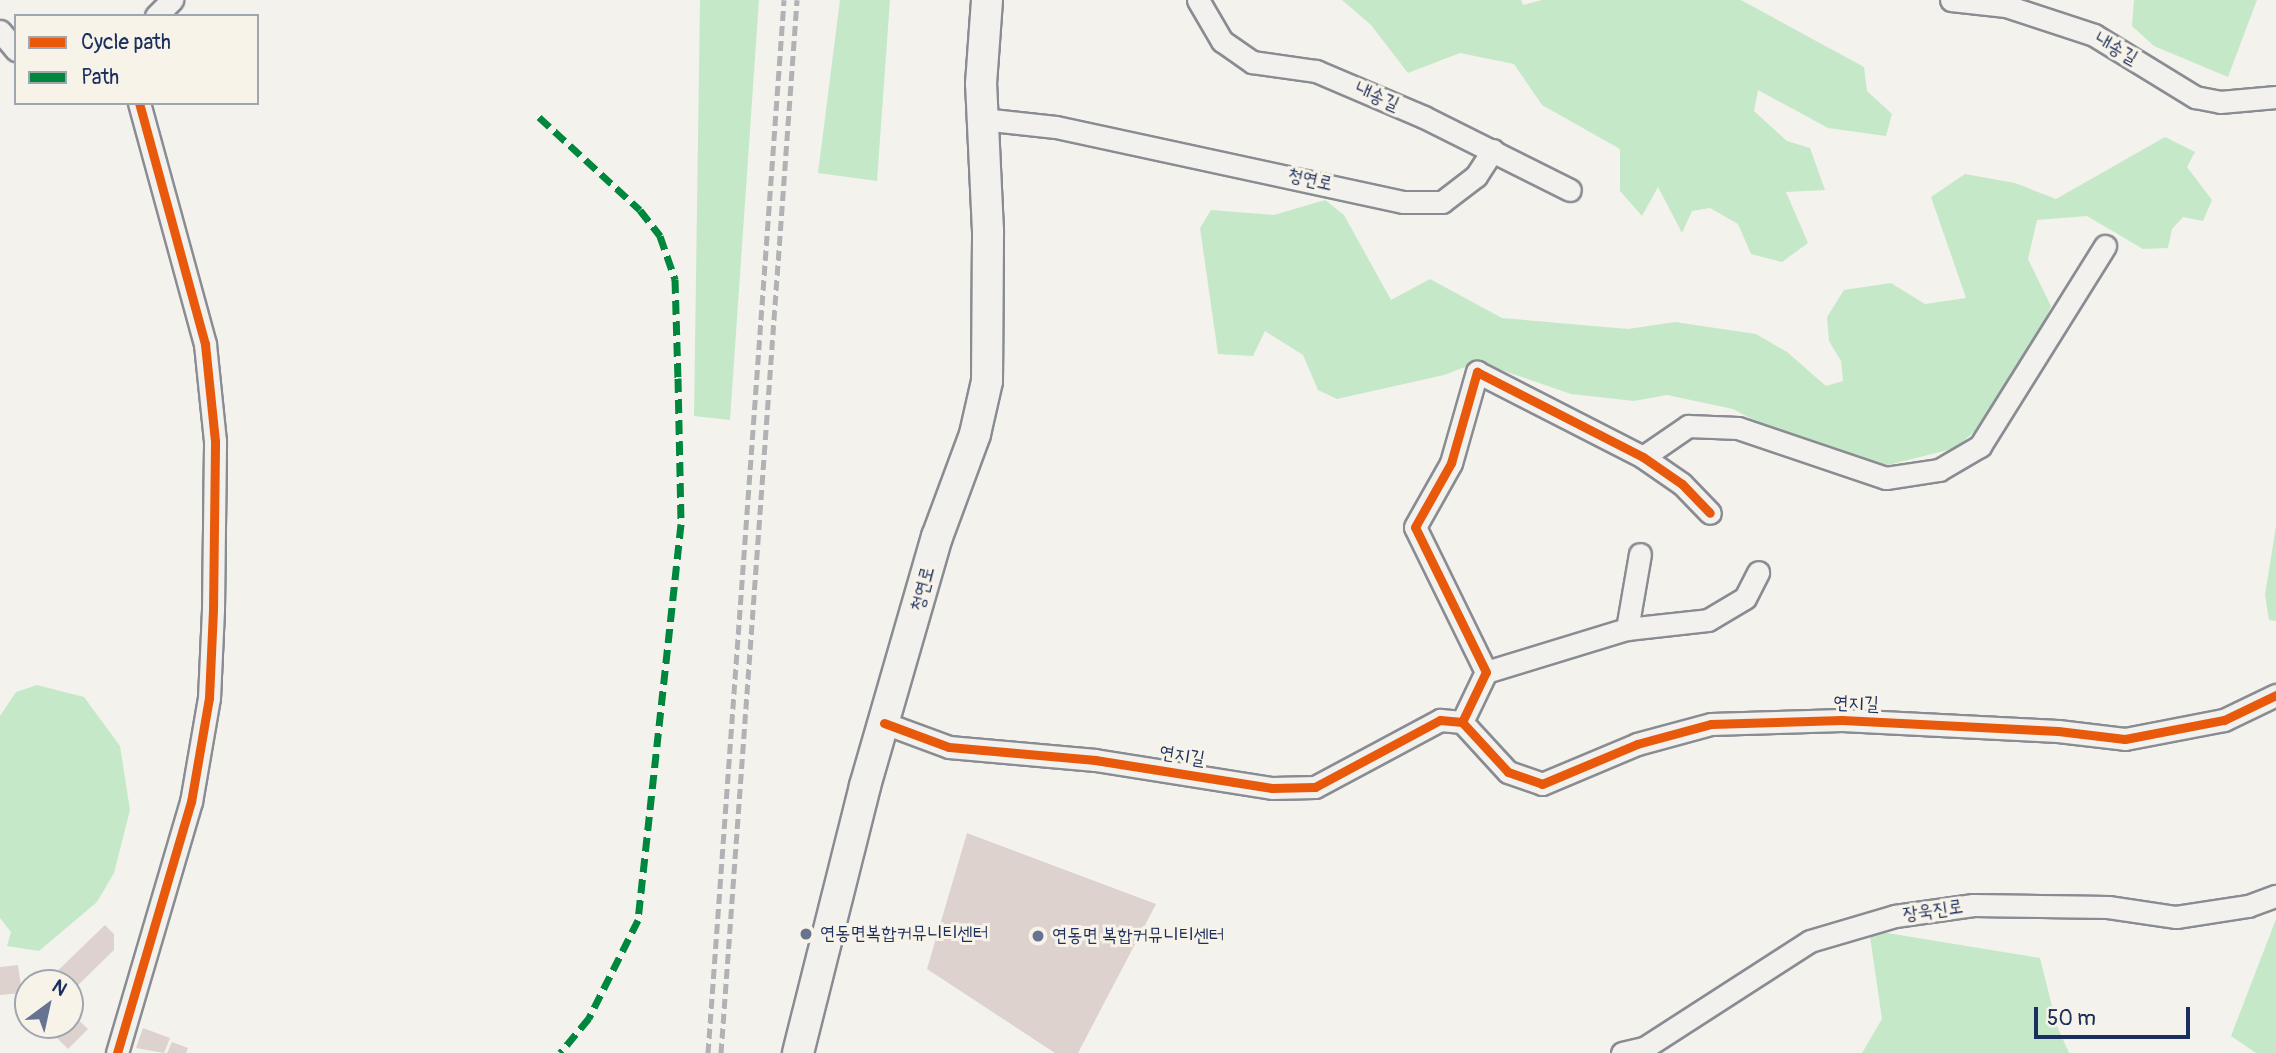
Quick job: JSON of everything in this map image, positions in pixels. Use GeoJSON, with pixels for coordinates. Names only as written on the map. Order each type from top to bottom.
{"type":"FeatureCollection","features":[{"type":"Feature","properties":{"kind":"main road","name":"청연로"},"geometry":{"type":"LineString","coordinates":[[798,1053],[884,723],[937,537],[975,434],[987,381],[988,231],[982,119],[987,0]]}},
{"type":"Feature","properties":{"kind":"street"},"geometry":{"type":"LineString","coordinates":[[158,14],[172,0]]}},
{"type":"Feature","properties":{"kind":"street","name":"내송길"},"geometry":{"type":"LineString","coordinates":[[1198,0],[1222,41],[1252,62],[1316,71],[1493,150],[1570,190]]}},
{"type":"Feature","properties":{"kind":"street","name":"내송길"},"geometry":{"type":"LineString","coordinates":[[1951,0],[2006,6],[2094,36],[2195,97],[2220,102],[2276,97]]}},
{"type":"Feature","properties":{"kind":"street"},"geometry":{"type":"LineString","coordinates":[[0,31],[14,48]]}},
{"type":"Feature","properties":{"kind":"street"},"geometry":{"type":"LineString","coordinates":[[117,1053],[191,802],[209,698],[213,610],[215,441],[205,344],[140,105]]}},
{"type":"Feature","properties":{"kind":"street","name":"청연로"},"geometry":{"type":"LineString","coordinates":[[982,119],[1056,127],[1403,202],[1442,202],[1476,176],[1493,150]]}},
{"type":"Feature","properties":{"kind":"street"},"geometry":{"type":"LineString","coordinates":[[1643,457],[1688,426],[1738,428],[1886,478],[1939,470],[1980,446],[2105,246]]}},
{"type":"Feature","properties":{"kind":"street"},"geometry":{"type":"LineString","coordinates":[[1486,672],[1436,563],[1415,527],[1451,463],[1478,372],[1643,457],[1682,484],[1710,513]]}},
{"type":"Feature","properties":{"kind":"street"},"geometry":{"type":"LineString","coordinates":[[1627,629],[1640,554]]}},
{"type":"Feature","properties":{"kind":"street"},"geometry":{"type":"LineString","coordinates":[[1462,722],[1486,672],[1627,629],[1708,620],[1745,598],[1758,572]]}},
{"type":"Feature","properties":{"kind":"street","name":"연지길"},"geometry":{"type":"LineString","coordinates":[[884,723],[949,747],[1095,760],[1272,789],[1315,787],[1440,720],[1462,722],[1508,772],[1542,784],[1637,744],[1711,724],[1842,720],[2058,731],[2125,739],[2224,720],[2276,695]]}},
{"type":"Feature","properties":{"kind":"street","name":"장욱진로"},"geometry":{"type":"LineString","coordinates":[[1622,1053],[1644,1048],[1811,941],[1895,916],[1973,905],[2108,907],[2176,917],[2248,906],[2276,897]]}},
{"type":"Feature","properties":{"kind":"green space"},"geometry":{"type":"Polygon","coordinates":[[[700,0],[759,0],[730,420],[694,416],[700,0]]]}},
{"type":"Feature","properties":{"kind":"green space"},"geometry":{"type":"Polygon","coordinates":[[[840,0],[890,0],[877,181],[818,173],[840,0]]]}},
{"type":"Feature","properties":{"kind":"green space"},"geometry":{"type":"Polygon","coordinates":[[[1342,0],[1521,0],[1523,5],[1542,0],[1741,0],[1864,67],[1867,91],[1892,114],[1886,136],[1828,128],[1758,90],[1754,111],[1787,141],[1810,148],[1825,190],[1786,192],[1808,243],[1782,262],[1751,254],[1738,224],[1710,208],[1692,211],[1682,233],[1658,187],[1642,216],[1620,191],[1620,149],[1542,105],[1514,64],[1460,53],[1408,73],[1371,25],[1342,0]]]}},
{"type":"Feature","properties":{"kind":"green space"},"geometry":{"type":"Polygon","coordinates":[[[2134,0],[2257,0],[2228,77],[2154,46],[2132,26],[2134,0]]]}},
{"type":"Feature","properties":{"kind":"green space"},"geometry":{"type":"Polygon","coordinates":[[[2165,137],[2195,152],[2187,167],[2212,200],[2203,221],[2183,217],[2172,229],[2168,248],[2143,249],[2087,216],[2037,220],[2028,259],[2051,306],[2014,395],[1956,448],[1888,465],[1787,438],[1733,409],[1667,395],[1634,401],[1571,394],[1478,362],[1444,375],[1337,399],[1318,390],[1303,355],[1265,331],[1253,356],[1218,354],[1200,228],[1211,210],[1274,215],[1325,200],[1344,215],[1391,300],[1430,279],[1502,318],[1628,329],[1675,322],[1756,334],[1787,352],[1826,386],[1843,381],[1841,361],[1829,341],[1827,317],[1844,290],[1891,283],[1925,304],[1966,298],[1931,197],[1965,174],[2015,183],[2056,199],[2165,137]]]}},
{"type":"Feature","properties":{"kind":"green space"},"geometry":{"type":"Polygon","coordinates":[[[2276,526],[2276,621],[2269,620],[2265,595],[2276,526]]]}},
{"type":"Feature","properties":{"kind":"green space"},"geometry":{"type":"Polygon","coordinates":[[[37,685],[84,697],[120,746],[130,810],[114,873],[97,902],[39,951],[7,946],[11,932],[0,918],[0,716],[16,692],[37,685]]]}},
{"type":"Feature","properties":{"kind":"green space"},"geometry":{"type":"Polygon","coordinates":[[[2276,919],[2276,1053],[2256,1053],[2231,1036],[2276,919]]]}},
{"type":"Feature","properties":{"kind":"green space"},"geometry":{"type":"Polygon","coordinates":[[[1869,930],[2040,958],[2057,1026],[2069,1053],[1862,1053],[1882,1019],[1869,930]]]}},
{"type":"Feature","properties":{"kind":"building","name":"연동면 복합커뮤니티센터"},"geometry":{"type":"Polygon","coordinates":[[[967,833],[1156,904],[1078,1053],[1055,1053],[927,969],[967,833]]]}},
{"type":"Feature","properties":{"kind":"building"},"geometry":{"type":"Polygon","coordinates":[[[105,925],[114,934],[114,950],[84,979],[84,969],[59,969],[105,925]]]}},
{"type":"Feature","properties":{"kind":"building"},"geometry":{"type":"Polygon","coordinates":[[[18,965],[19,969],[14,969],[14,994],[0,995],[0,967],[18,965]]]}},
{"type":"Feature","properties":{"kind":"building"},"geometry":{"type":"Polygon","coordinates":[[[143,1028],[170,1038],[164,1053],[136,1048],[143,1028]]]}},
{"type":"Feature","properties":{"kind":"building"},"geometry":{"type":"Polygon","coordinates":[[[58,1039],[78,1039],[68,1049],[58,1039]]]}},
{"type":"Feature","properties":{"kind":"building"},"geometry":{"type":"Polygon","coordinates":[[[172,1042],[188,1048],[186,1053],[167,1053],[172,1042]]]}},
{"type":"Feature","properties":{"kind":"railway"},"geometry":{"type":"LineString","coordinates":[[708,1053],[784,0]]}},
{"type":"Feature","properties":{"kind":"railway"},"geometry":{"type":"LineString","coordinates":[[721,1053],[797,0]]}},
{"type":"Feature","properties":{"kind":"marked path"},"geometry":{"type":"LineString","coordinates":[[539,117],[640,210],[660,236],[675,279],[678,378],[681,524],[638,920],[589,1018],[560,1053]]}},
{"type":"Feature","properties":{"kind":"cycle path"},"geometry":{"type":"LineString","coordinates":[[117,1053],[191,802],[209,698],[213,610],[215,441],[205,344],[140,105]]}},
{"type":"Feature","properties":{"kind":"cycle path"},"geometry":{"type":"LineString","coordinates":[[884,723],[949,747],[1095,760],[1272,788],[1315,787],[1440,720],[1462,722],[1486,672],[1415,527],[1451,463],[1477,372],[1643,457],[1682,484],[1710,513]]}},
{"type":"Feature","properties":{"kind":"cycle path"},"geometry":{"type":"LineString","coordinates":[[1462,722],[1508,772],[1542,784],[1637,744],[1711,724],[1842,720],[2058,731],[2125,739],[2224,720],[2276,695]]}},
{"type":"Feature","properties":{"kind":"place","name":"연동면복합커뮤니티센터"},"geometry":{"type":"Point","coordinates":[806,934]}},
{"type":"Feature","properties":{"kind":"place","name":"연동면 복합커뮤니티센터"},"geometry":{"type":"Point","coordinates":[1038,936]}}]}
